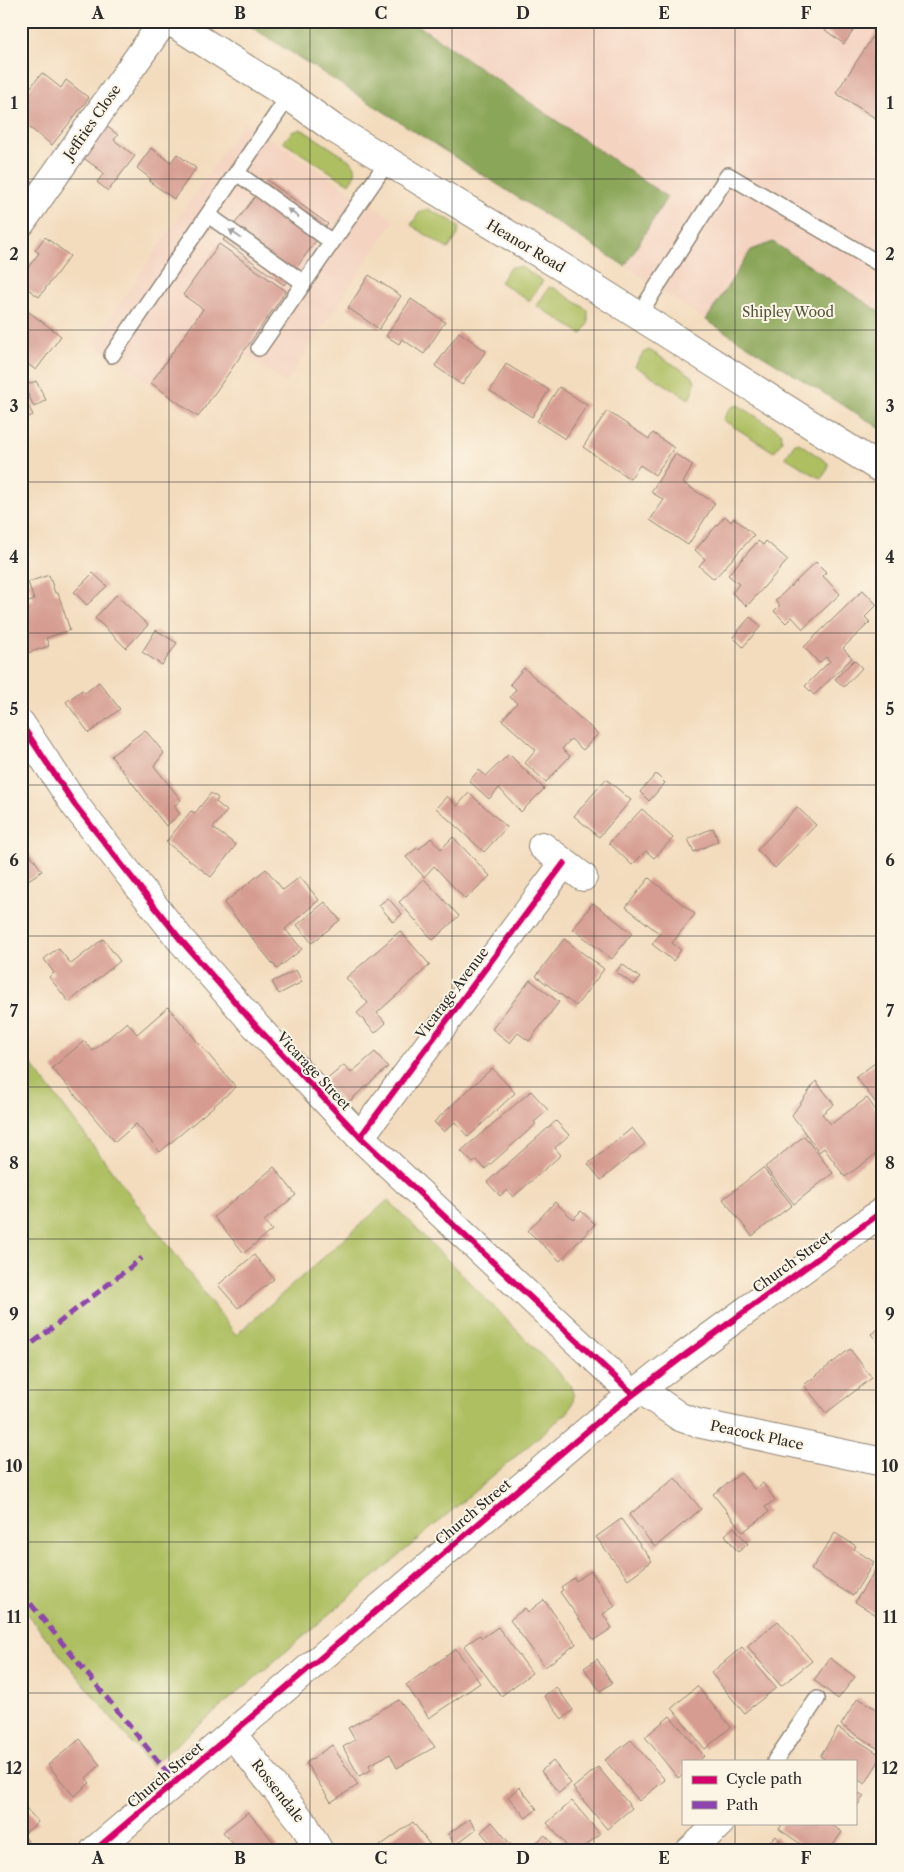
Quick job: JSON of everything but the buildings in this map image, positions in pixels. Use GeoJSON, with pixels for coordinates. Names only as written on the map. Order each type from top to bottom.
{"type":"FeatureCollection","features":[{"type":"Feature","properties":{"kind":"street","name":"Jeffries Close"},"geometry":{"type":"LineString","coordinates":[[21,223],[164,21]]}},
{"type":"Feature","properties":{"kind":"street","name":"Heanor Road"},"geometry":{"type":"LineString","coordinates":[[170,21],[289,96],[333,128],[557,264],[883,470]]}},
{"type":"Feature","properties":{"kind":"street","name":"Vicarage Street"},"geometry":{"type":"LineString","coordinates":[[21,724],[75,805],[180,939],[256,1026],[360,1137],[636,1392]]}},
{"type":"Feature","properties":{"kind":"street","name":"Vicarage Avenue"},"geometry":{"type":"LineString","coordinates":[[360,1137],[573,870],[542,846]]}},
{"type":"Feature","properties":{"kind":"street","name":"Church Street"},"geometry":{"type":"LineString","coordinates":[[94,1851],[541,1470],[636,1392],[883,1211]]}},
{"type":"Feature","properties":{"kind":"street","name":"Peacock Place"},"geometry":{"type":"LineString","coordinates":[[636,1392],[680,1417],[696,1423],[883,1462]]}},
{"type":"Feature","properties":{"kind":"street","name":"Rossendale"},"geometry":{"type":"LineString","coordinates":[[232,1734],[304,1824],[319,1851]]}},
{"type":"Feature","properties":{"kind":"street"},"geometry":{"type":"LineString","coordinates":[[690,1851],[719,1824]]}},
{"type":"Feature","properties":{"kind":"lane"},"geometry":{"type":"LineString","coordinates":[[112,355],[289,96]]}},
{"type":"Feature","properties":{"kind":"lane"},"geometry":{"type":"LineString","coordinates":[[259,348],[388,161]]}},
{"type":"Feature","properties":{"kind":"lane"},"geometry":{"type":"LineString","coordinates":[[237,173],[332,242]]}},
{"type":"Feature","properties":{"kind":"lane"},"geometry":{"type":"LineString","coordinates":[[638,316],[728,175],[883,266]]}},
{"type":"Feature","properties":{"kind":"lane"},"geometry":{"type":"LineString","coordinates":[[208,215],[304,283]]}},
{"type":"Feature","properties":{"kind":"lane"},"geometry":{"type":"LineString","coordinates":[[776,1760],[817,1699]]}},
{"type":"Feature","properties":{"kind":"shaded area"},"geometry":{"type":"Polygon","coordinates":[[[412,21],[883,21],[883,312],[751,250],[706,320],[625,266],[667,197],[412,21]]]}},
{"type":"Feature","properties":{"kind":"shaded area"},"geometry":{"type":"Polygon","coordinates":[[[244,121],[394,220],[286,383],[243,354],[198,417],[93,343],[244,121]]]}},
{"type":"Feature","properties":{"kind":"green space"},"geometry":{"type":"Polygon","coordinates":[[[242,21],[412,21],[667,197],[625,266],[242,21]]]}},
{"type":"Feature","properties":{"kind":"green space"},"geometry":{"type":"Polygon","coordinates":[[[301,129],[351,161],[355,167],[355,172],[349,184],[283,142],[292,132],[301,129]]]}},
{"type":"Feature","properties":{"kind":"green space"},"geometry":{"type":"Polygon","coordinates":[[[428,209],[450,220],[459,227],[458,235],[448,249],[411,225],[419,213],[428,209]]]}},
{"type":"Feature","properties":{"kind":"green space","name":"Shipley Wood"},"geometry":{"type":"Polygon","coordinates":[[[773,242],[880,312],[883,312],[883,430],[706,320],[751,250],[773,242]]]}},
{"type":"Feature","properties":{"kind":"green space"},"geometry":{"type":"Polygon","coordinates":[[[512,267],[521,267],[543,281],[529,301],[500,282],[512,267]]]}},
{"type":"Feature","properties":{"kind":"green space"},"geometry":{"type":"Polygon","coordinates":[[[549,287],[554,288],[588,310],[588,324],[582,334],[537,306],[549,287]]]}},
{"type":"Feature","properties":{"kind":"green space"},"geometry":{"type":"Polygon","coordinates":[[[649,350],[691,375],[695,381],[693,392],[689,399],[635,366],[643,353],[649,350]]]}},
{"type":"Feature","properties":{"kind":"green space"},"geometry":{"type":"Polygon","coordinates":[[[738,405],[781,432],[782,441],[774,452],[723,420],[730,408],[738,405]]]}},
{"type":"Feature","properties":{"kind":"green space"},"geometry":{"type":"Polygon","coordinates":[[[795,443],[799,443],[828,463],[828,469],[821,479],[785,457],[795,443]]]}},
{"type":"Feature","properties":{"kind":"green space"},"geometry":{"type":"Polygon","coordinates":[[[21,1050],[236,1335],[388,1200],[569,1383],[573,1395],[572,1405],[568,1412],[151,1766],[26,1613],[21,1616],[21,1050]]]}},
{"type":"Feature","properties":{"kind":"marked path"},"geometry":{"type":"LineString","coordinates":[[21,1352],[142,1258]]}},
{"type":"Feature","properties":{"kind":"marked path"},"geometry":{"type":"LineString","coordinates":[[21,1592],[175,1782]]}},
{"type":"Feature","properties":{"kind":"cycle path"},"geometry":{"type":"LineString","coordinates":[[21,724],[75,805],[180,939],[256,1026],[360,1137],[633,1394]]}},
{"type":"Feature","properties":{"kind":"cycle path"},"geometry":{"type":"LineString","coordinates":[[360,1137],[564,863]]}},
{"type":"Feature","properties":{"kind":"cycle path"},"geometry":{"type":"LineString","coordinates":[[94,1851],[605,1416],[681,1358],[883,1211]]}}]}
